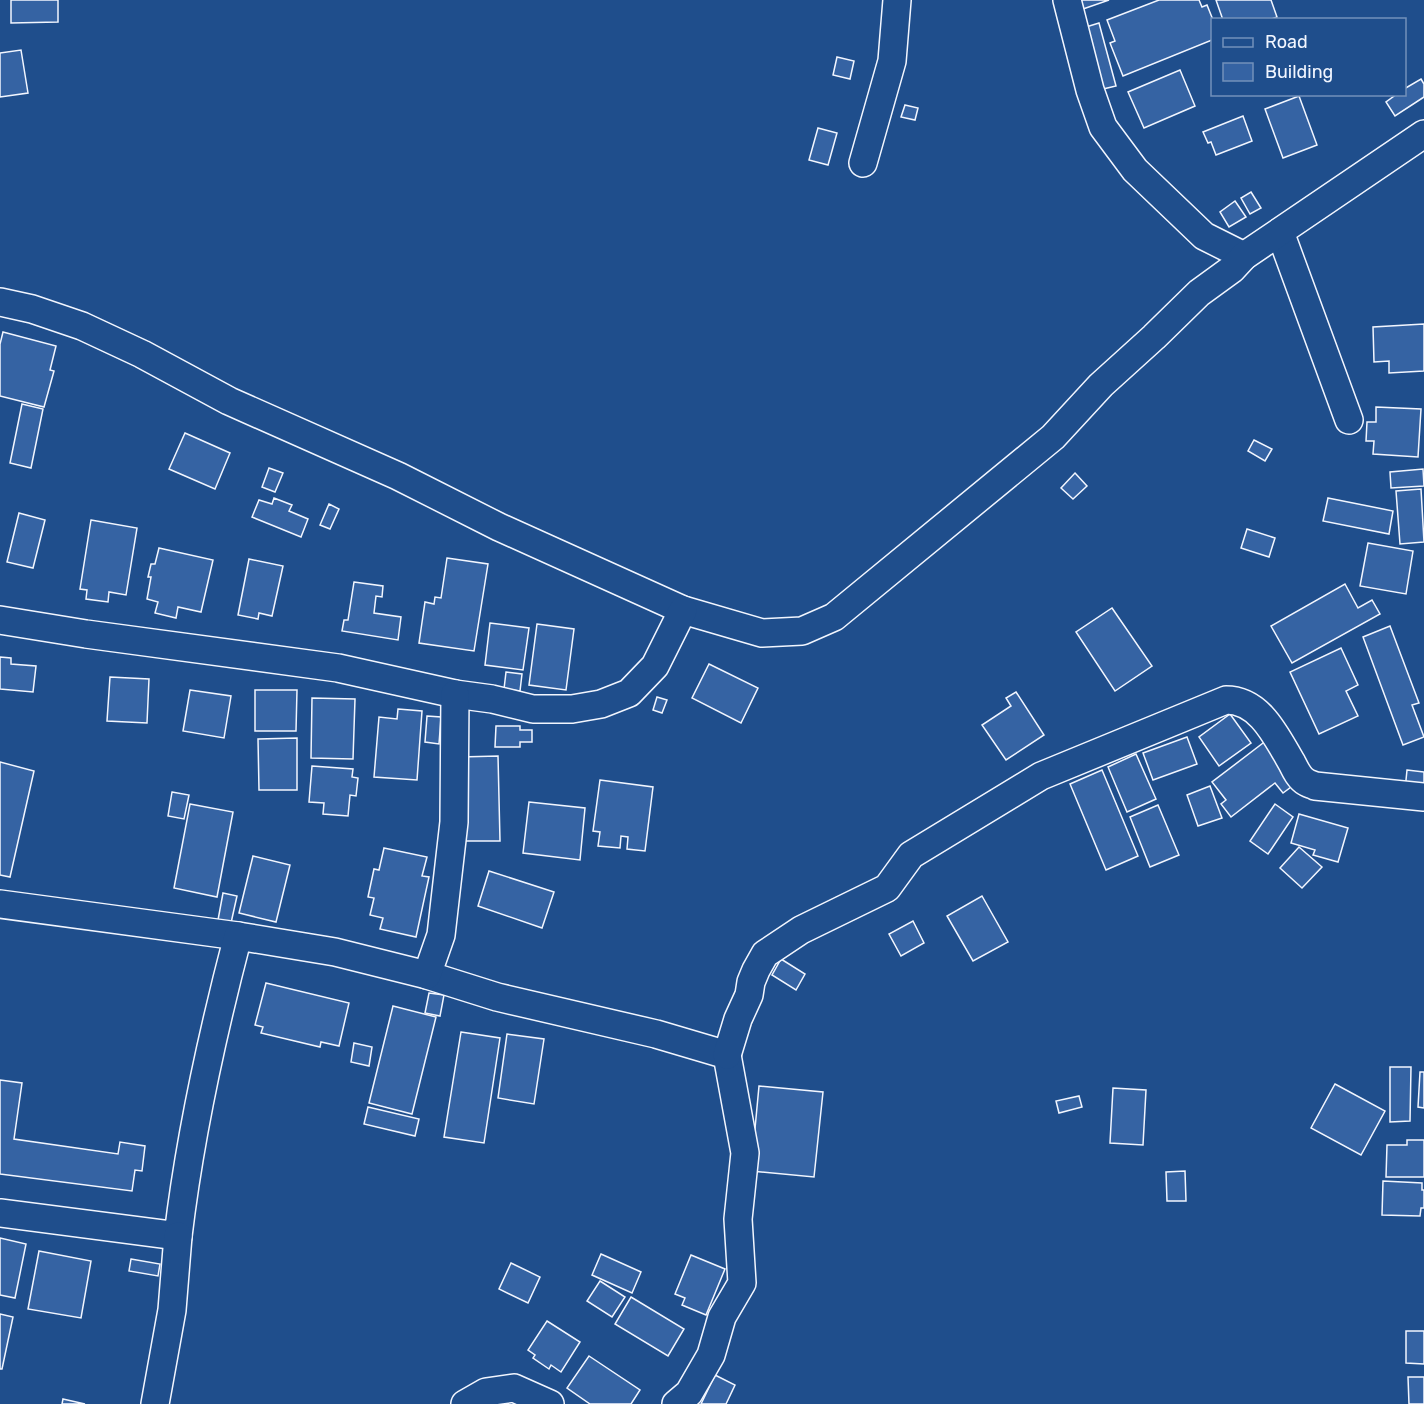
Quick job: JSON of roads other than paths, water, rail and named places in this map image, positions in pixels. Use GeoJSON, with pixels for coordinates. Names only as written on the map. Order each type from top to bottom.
{"type":"FeatureCollection","features":[{"type":"Feature","properties":{"kind":"street"},"geometry":{"type":"LineString","coordinates":[[862,163],[892,61],[897,0]]}},
{"type":"Feature","properties":{"kind":"street"},"geometry":{"type":"LineString","coordinates":[[1067,0],[1090,90],[1103,127],[1135,170],[1204,236],[1244,256]]}},
{"type":"Feature","properties":{"kind":"street"},"geometry":{"type":"LineString","coordinates":[[0,302],[32,309],[82,326],[142,354],[229,401],[398,476],[499,527],[683,610],[762,633],[802,632],[834,617],[1053,437],[1101,385],[1198,293],[1232,269],[1244,256],[1424,134]]}},
{"type":"Feature","properties":{"kind":"street"},"geometry":{"type":"LineString","coordinates":[[1280,232],[1349,420]]}},
{"type":"Feature","properties":{"kind":"street"},"geometry":{"type":"LineString","coordinates":[[0,620],[338,668],[533,709],[572,709],[602,704],[630,693],[656,666],[683,610]]}},
{"type":"Feature","properties":{"kind":"street"},"geometry":{"type":"LineString","coordinates":[[427,975],[441,935],[454,822],[455,694]]}},
{"type":"Feature","properties":{"kind":"street"},"geometry":{"type":"LineString","coordinates":[[676,1404],[689,1393],[711,1355],[722,1317],[742,1284],[738,1220],[745,1153],[727,1055],[738,1019],[749,995],[751,982],[765,954],[801,930],[887,888],[911,855],[1041,776],[1226,700],[1245,703],[1259,713],[1305,782],[1315,786],[1424,797]]}},
{"type":"Feature","properties":{"kind":"street"},"geometry":{"type":"LineString","coordinates":[[0,904],[238,936],[335,952],[427,975],[497,997],[656,1034],[727,1055]]}},
{"type":"Feature","properties":{"kind":"street"},"geometry":{"type":"LineString","coordinates":[[160,1403],[187,1166],[202,1083],[238,936]]}},
{"type":"Feature","properties":{"kind":"street"},"geometry":{"type":"LineString","coordinates":[[0,1213],[178,1236]]}},
{"type":"Feature","properties":{"kind":"street"},"geometry":{"type":"LineString","coordinates":[[465,1404],[486,1392],[514,1388],[550,1404]]}}]}
